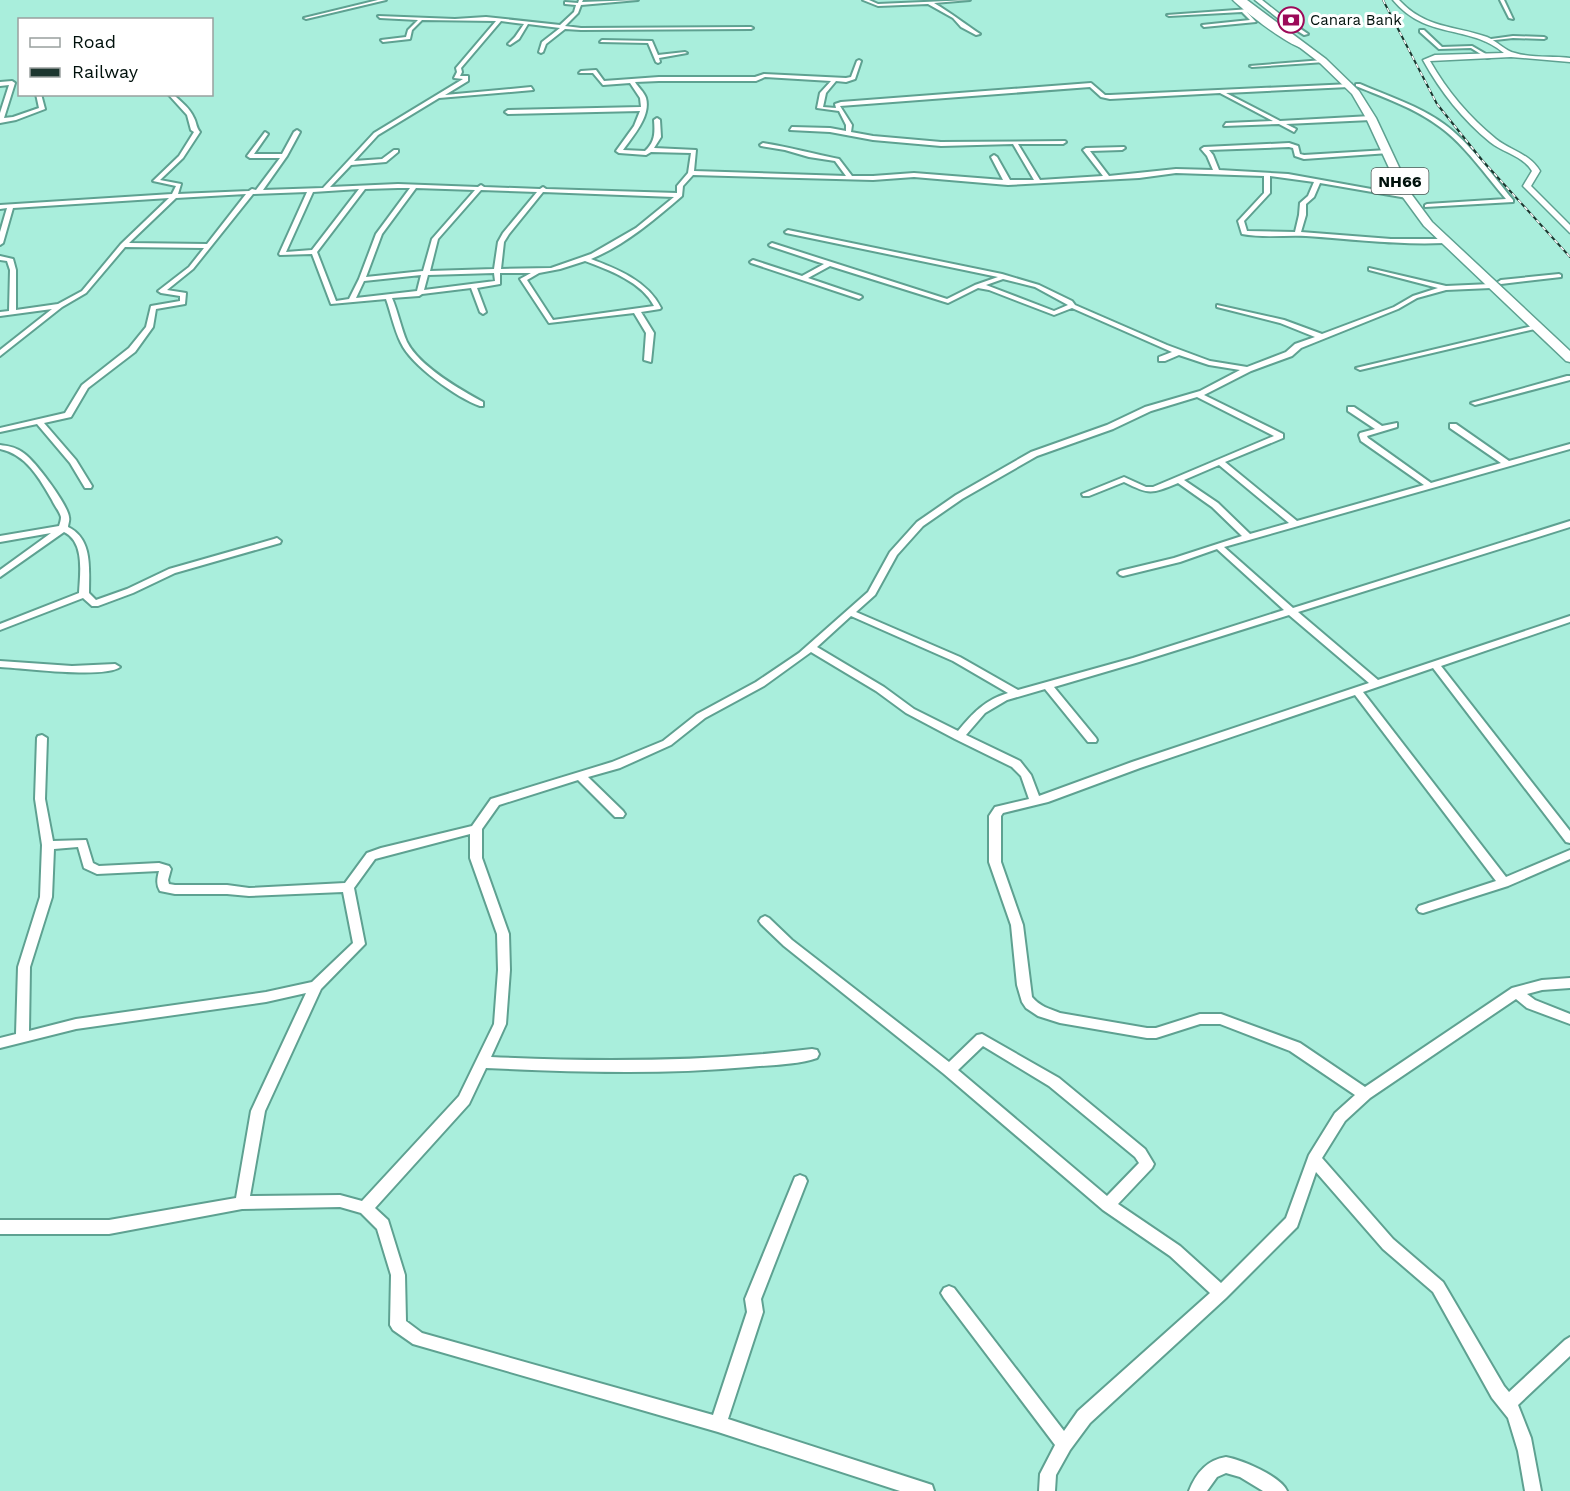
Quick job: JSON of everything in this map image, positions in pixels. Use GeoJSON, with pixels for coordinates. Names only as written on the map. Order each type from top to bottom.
{"type":"FeatureCollection","features":[{"type":"Feature","properties":{"kind":"highway","name":"NH66"},"geometry":{"type":"LineString","coordinates":[[1247,5],[1283,22],[1334,63],[1376,108],[1407,171]]}},
{"type":"Feature","properties":{"kind":"highway","name":"NH66"},"geometry":{"type":"LineString","coordinates":[[1247,5],[1354,85],[1407,195],[1444,241],[1570,346]]}},
{"type":"Feature","properties":{"kind":"highway","name":"NH66"},"geometry":{"type":"LineString","coordinates":[[1419,193],[1449,235],[1570,358]]}},
{"type":"Feature","properties":{"kind":"street"},"geometry":{"type":"LineString","coordinates":[[306,18],[384,0]]}},
{"type":"Feature","properties":{"kind":"street"},"geometry":{"type":"LineString","coordinates":[[567,3],[636,0]]}},
{"type":"Feature","properties":{"kind":"street"},"geometry":{"type":"LineString","coordinates":[[865,0],[878,5],[968,0]]}},
{"type":"Feature","properties":{"kind":"street"},"geometry":{"type":"LineString","coordinates":[[1204,26],[1254,21],[1247,5],[1236,0]]}},
{"type":"Feature","properties":{"kind":"street"},"geometry":{"type":"LineString","coordinates":[[1258,0],[1283,22],[1306,34]]}},
{"type":"Feature","properties":{"kind":"street"},"geometry":{"type":"LineString","coordinates":[[1396,0],[1402,8],[1419,21],[1486,40],[1511,55]]}},
{"type":"Feature","properties":{"kind":"street"},"geometry":{"type":"LineString","coordinates":[[1502,0],[1511,18]]}},
{"type":"Feature","properties":{"kind":"street"},"geometry":{"type":"LineString","coordinates":[[541,52],[544,43],[563,27],[576,12],[580,2]]}},
{"type":"Feature","properties":{"kind":"street"},"geometry":{"type":"LineString","coordinates":[[929,2],[978,34]]}},
{"type":"Feature","properties":{"kind":"street"},"geometry":{"type":"LineString","coordinates":[[1169,15],[1247,5]]}},
{"type":"Feature","properties":{"kind":"street"},"geometry":{"type":"LineString","coordinates":[[381,17],[421,20],[486,18],[526,24],[597,29],[752,28]]}},
{"type":"Feature","properties":{"kind":"street"},"geometry":{"type":"LineString","coordinates":[[383,41],[408,38],[410,30],[421,20]]}},
{"type":"Feature","properties":{"kind":"street"},"geometry":{"type":"LineString","coordinates":[[325,189],[375,134],[440,97],[467,78],[456,76],[460,72],[458,68],[499,21]]}},
{"type":"Feature","properties":{"kind":"street"},"geometry":{"type":"LineString","coordinates":[[510,44],[526,24]]}},
{"type":"Feature","properties":{"kind":"street"},"geometry":{"type":"LineString","coordinates":[[681,24],[685,29]]}},
{"type":"Feature","properties":{"kind":"street"},"geometry":{"type":"LineString","coordinates":[[597,29],[603,43],[650,42],[657,60],[685,53]]}},
{"type":"Feature","properties":{"kind":"street"},"geometry":{"type":"LineString","coordinates":[[1422,31],[1441,48],[1472,47],[1489,57]]}},
{"type":"Feature","properties":{"kind":"street"},"geometry":{"type":"LineString","coordinates":[[1486,40],[1513,37],[1544,38]]}},
{"type":"Feature","properties":{"kind":"street"},"geometry":{"type":"LineString","coordinates":[[1570,60],[1511,55],[1435,57],[1426,60],[1459,108],[1496,143],[1533,164],[1536,171],[1527,186],[1570,230]]}},
{"type":"Feature","properties":{"kind":"street"},"geometry":{"type":"LineString","coordinates":[[581,72],[594,71],[603,83],[659,79],[756,79],[764,75],[834,80],[852,79],[859,61]]}},
{"type":"Feature","properties":{"kind":"street"},"geometry":{"type":"LineString","coordinates":[[1252,66],[1323,61]]}},
{"type":"Feature","properties":{"kind":"street"},"geometry":{"type":"LineString","coordinates":[[834,80],[823,93],[820,108],[838,109],[848,121],[848,133]]}},
{"type":"Feature","properties":{"kind":"street"},"geometry":{"type":"LineString","coordinates":[[0,84],[18,82]]}},
{"type":"Feature","properties":{"kind":"street"},"geometry":{"type":"LineString","coordinates":[[632,82],[643,97],[643,109],[640,119],[619,151],[646,153],[650,150],[658,137],[657,120]]}},
{"type":"Feature","properties":{"kind":"street"},"geometry":{"type":"LineString","coordinates":[[12,83],[1,120],[14,120],[42,109],[39,96]]}},
{"type":"Feature","properties":{"kind":"street"},"geometry":{"type":"LineString","coordinates":[[838,109],[837,105],[841,104],[1069,85],[1091,85],[1106,97],[1354,85],[1423,113],[1443,126],[1456,137],[1510,201],[1427,206]]}},
{"type":"Feature","properties":{"kind":"street"},"geometry":{"type":"LineString","coordinates":[[440,97],[531,89]]}},
{"type":"Feature","properties":{"kind":"street"},"geometry":{"type":"LineString","coordinates":[[1223,92],[1294,130]]}},
{"type":"Feature","properties":{"kind":"street"},"geometry":{"type":"LineString","coordinates":[[0,354],[60,306],[84,292],[123,246],[174,196],[179,185],[156,181],[181,157],[196,132],[195,122],[189,113],[172,96]]}},
{"type":"Feature","properties":{"kind":"street"},"geometry":{"type":"LineString","coordinates":[[508,112],[643,109]]}},
{"type":"Feature","properties":{"kind":"street"},"geometry":{"type":"LineString","coordinates":[[1226,125],[1371,118]]}},
{"type":"Feature","properties":{"kind":"street"},"geometry":{"type":"LineString","coordinates":[[792,129],[830,130],[899,141],[941,144],[1063,142]]}},
{"type":"Feature","properties":{"kind":"street"},"geometry":{"type":"LineString","coordinates":[[0,574],[63,528],[65,516],[42,477],[26,458],[4,447],[9,442],[2,430],[68,415],[85,387],[132,350],[149,327],[154,306],[183,303],[184,294],[161,291],[191,268],[210,246],[284,156],[297,132]]}},
{"type":"Feature","properties":{"kind":"street"},"geometry":{"type":"LineString","coordinates":[[265,134],[250,156],[284,156]]}},
{"type":"Feature","properties":{"kind":"street"},"geometry":{"type":"LineString","coordinates":[[1015,144],[1038,182]]}},
{"type":"Feature","properties":{"kind":"street"},"geometry":{"type":"LineString","coordinates":[[1217,172],[1210,155],[1204,149],[1289,145],[1296,147],[1297,155],[1304,157],[1387,152]]}},
{"type":"Feature","properties":{"kind":"street"},"geometry":{"type":"LineString","coordinates":[[763,146],[786,148],[837,160],[850,177]]}},
{"type":"Feature","properties":{"kind":"street"},"geometry":{"type":"LineString","coordinates":[[1107,178],[1086,150],[1122,148]]}},
{"type":"Feature","properties":{"kind":"street"},"geometry":{"type":"LineString","coordinates":[[583,258],[614,270],[632,281],[657,304],[658,308],[551,322],[523,279],[600,252],[638,231],[680,195],[680,186],[691,173],[694,151],[650,150]]}},
{"type":"Feature","properties":{"kind":"street"},"geometry":{"type":"LineString","coordinates":[[348,163],[384,161],[396,151]]}},
{"type":"Feature","properties":{"kind":"street"},"geometry":{"type":"LineString","coordinates":[[994,157],[1008,183]]}},
{"type":"Feature","properties":{"kind":"street"},"geometry":{"type":"LineString","coordinates":[[691,173],[850,177],[941,176],[959,180],[1008,183],[1107,178],[1176,171],[1217,172],[1267,174],[1407,195]]}},
{"type":"Feature","properties":{"kind":"street"},"geometry":{"type":"LineString","coordinates":[[1267,174],[1267,193],[1241,221],[1244,232],[1271,236],[1297,234],[1406,243],[1444,241]]}},
{"type":"Feature","properties":{"kind":"street"},"geometry":{"type":"LineString","coordinates":[[398,186],[406,178]]}},
{"type":"Feature","properties":{"kind":"street"},"geometry":{"type":"LineString","coordinates":[[1297,234],[1304,211],[1304,200],[1311,197],[1317,182]]}},
{"type":"Feature","properties":{"kind":"street"},"geometry":{"type":"LineString","coordinates":[[0,207],[255,191],[398,186],[680,195]]}},
{"type":"Feature","properties":{"kind":"street"},"geometry":{"type":"LineString","coordinates":[[351,301],[379,234],[415,186]]}},
{"type":"Feature","properties":{"kind":"street"},"geometry":{"type":"LineString","coordinates":[[419,294],[425,273],[429,269],[435,239],[481,187]]}},
{"type":"Feature","properties":{"kind":"street"},"geometry":{"type":"LineString","coordinates":[[311,189],[282,254],[314,252],[363,188]]}},
{"type":"Feature","properties":{"kind":"street"},"geometry":{"type":"LineString","coordinates":[[314,252],[333,303],[498,283],[501,242],[543,189]]}},
{"type":"Feature","properties":{"kind":"street"},"geometry":{"type":"LineString","coordinates":[[667,191],[680,195]]}},
{"type":"Feature","properties":{"kind":"street"},"geometry":{"type":"LineString","coordinates":[[0,243],[10,207]]}},
{"type":"Feature","properties":{"kind":"street"},"geometry":{"type":"LineString","coordinates":[[788,232],[1002,276],[1037,286],[1070,302],[1072,306],[1180,352],[1209,363],[1248,369]]}},
{"type":"Feature","properties":{"kind":"street"},"geometry":{"type":"LineString","coordinates":[[772,245],[948,301],[977,286],[1000,279],[1002,276]]}},
{"type":"Feature","properties":{"kind":"street"},"geometry":{"type":"LineString","coordinates":[[123,246],[210,246]]}},
{"type":"Feature","properties":{"kind":"street"},"geometry":{"type":"LineString","coordinates":[[0,258],[10,259],[14,270],[12,312]]}},
{"type":"Feature","properties":{"kind":"street"},"geometry":{"type":"LineString","coordinates":[[753,262],[859,297]]}},
{"type":"Feature","properties":{"kind":"street"},"geometry":{"type":"LineString","coordinates":[[803,279],[830,263]]}},
{"type":"Feature","properties":{"kind":"street"},"geometry":{"type":"LineString","coordinates":[[1371,269],[1446,288]]}},
{"type":"Feature","properties":{"kind":"street"},"geometry":{"type":"LineString","coordinates":[[362,279],[425,273],[545,270]]}},
{"type":"Feature","properties":{"kind":"street"},"geometry":{"type":"LineString","coordinates":[[365,1208],[464,1100],[500,1024],[503,934],[476,858],[476,829],[495,802],[616,765],[667,743],[701,716],[760,684],[811,648],[872,593],[892,554],[920,524],[959,497],[1034,454],[1110,427],[1148,409],[1198,395],[1229,381],[1248,369],[1288,354],[1298,346],[1320,336],[1385,312],[1415,297],[1446,288],[1559,276]]}},
{"type":"Feature","properties":{"kind":"street"},"geometry":{"type":"LineString","coordinates":[[473,286],[483,312]]}},
{"type":"Feature","properties":{"kind":"street"},"geometry":{"type":"LineString","coordinates":[[977,286],[990,288],[1054,313],[1072,306]]}},
{"type":"Feature","properties":{"kind":"street"},"geometry":{"type":"LineString","coordinates":[[388,296],[403,342],[409,351],[451,388],[480,404]]}},
{"type":"Feature","properties":{"kind":"street"},"geometry":{"type":"LineString","coordinates":[[0,314],[60,306]]}},
{"type":"Feature","properties":{"kind":"street"},"geometry":{"type":"LineString","coordinates":[[1219,306],[1282,321],[1320,336]]}},
{"type":"Feature","properties":{"kind":"street"},"geometry":{"type":"LineString","coordinates":[[637,312],[650,333],[648,360]]}},
{"type":"Feature","properties":{"kind":"street"},"geometry":{"type":"LineString","coordinates":[[1359,368],[1537,327]]}},
{"type":"Feature","properties":{"kind":"street"},"geometry":{"type":"LineString","coordinates":[[1162,359],[1180,352]]}},
{"type":"Feature","properties":{"kind":"street"},"geometry":{"type":"LineString","coordinates":[[1475,403],[1570,378]]}},
{"type":"Feature","properties":{"kind":"street"},"geometry":{"type":"LineString","coordinates":[[1086,494],[1124,479],[1149,490],[1179,480],[1280,436],[1198,395]]}},
{"type":"Feature","properties":{"kind":"street"},"geometry":{"type":"LineString","coordinates":[[1351,409],[1382,429]]}},
{"type":"Feature","properties":{"kind":"street"},"geometry":{"type":"LineString","coordinates":[[39,422],[73,462],[88,486]]}},
{"type":"Feature","properties":{"kind":"street"},"geometry":{"type":"LineString","coordinates":[[1394,425],[1363,435],[1364,439],[1429,485]]}},
{"type":"Feature","properties":{"kind":"street"},"geometry":{"type":"LineString","coordinates":[[1453,426],[1508,464]]}},
{"type":"Feature","properties":{"kind":"street"},"geometry":{"type":"LineString","coordinates":[[1123,573],[1177,560],[1248,537],[1570,446]]}},
{"type":"Feature","properties":{"kind":"street"},"geometry":{"type":"LineString","coordinates":[[1220,462],[1296,524]]}},
{"type":"Feature","properties":{"kind":"street"},"geometry":{"type":"LineString","coordinates":[[1179,480],[1215,505],[1248,537]]}},
{"type":"Feature","properties":{"kind":"street"},"geometry":{"type":"LineString","coordinates":[[959,737],[989,705],[1016,694],[1570,524]]}},
{"type":"Feature","properties":{"kind":"street"},"geometry":{"type":"LineString","coordinates":[[0,539],[63,528],[71,530],[80,542],[85,555],[84,594],[95,604],[130,591],[172,571],[277,541]]}},
{"type":"Feature","properties":{"kind":"street"},"geometry":{"type":"LineString","coordinates":[[1218,546],[1377,685]]}},
{"type":"Feature","properties":{"kind":"street"},"geometry":{"type":"LineString","coordinates":[[0,627],[84,594]]}},
{"type":"Feature","properties":{"kind":"street"},"geometry":{"type":"LineString","coordinates":[[851,613],[938,652],[1016,694]]}},
{"type":"Feature","properties":{"kind":"street"},"geometry":{"type":"LineString","coordinates":[[1365,1094],[1295,1047],[1221,1019],[1200,1019],[1147,1033],[1071,1021],[1035,1008],[1025,992],[1017,925],[995,862],[994,822],[999,810],[1035,802],[1136,765],[1570,619]]}},
{"type":"Feature","properties":{"kind":"street"},"geometry":{"type":"LineString","coordinates":[[811,648],[910,711],[1016,764],[1026,776],[1035,802]]}},
{"type":"Feature","properties":{"kind":"street"},"geometry":{"type":"LineString","coordinates":[[0,664],[50,666],[82,671],[115,667]]}},
{"type":"Feature","properties":{"kind":"street"},"geometry":{"type":"LineString","coordinates":[[1435,664],[1570,839]]}},
{"type":"Feature","properties":{"kind":"street"},"geometry":{"type":"LineString","coordinates":[[1047,685],[1092,740]]}},
{"type":"Feature","properties":{"kind":"street"},"geometry":{"type":"LineString","coordinates":[[1357,691],[1504,884]]}},
{"type":"Feature","properties":{"kind":"street"},"geometry":{"type":"LineString","coordinates":[[22,1037],[24,966],[46,897],[48,845],[40,799],[42,738]]}},
{"type":"Feature","properties":{"kind":"street"},"geometry":{"type":"LineString","coordinates":[[581,777],[620,814]]}},
{"type":"Feature","properties":{"kind":"street"},"geometry":{"type":"LineString","coordinates":[[242,1203],[258,1111],[316,986],[358,944],[348,887],[371,856],[476,829]]}},
{"type":"Feature","properties":{"kind":"street"},"geometry":{"type":"LineString","coordinates":[[48,845],[82,843],[88,864],[97,870],[159,867],[165,869],[162,880],[164,888],[177,891],[234,888],[249,892],[348,887]]}},
{"type":"Feature","properties":{"kind":"street"},"geometry":{"type":"LineString","coordinates":[[1423,909],[1504,884],[1570,854]]}},
{"type":"Feature","properties":{"kind":"street"},"geometry":{"type":"LineString","coordinates":[[765,921],[788,943],[949,1070],[1108,1205],[1174,1251],[1221,1293]]}},
{"type":"Feature","properties":{"kind":"street"},"geometry":{"type":"LineString","coordinates":[[1047,1491],[1048,1474],[1064,1444],[1084,1417],[1221,1293],[1292,1222],[1314,1159],[1341,1117],[1365,1094],[1516,992],[1542,985],[1570,983]]}},
{"type":"Feature","properties":{"kind":"street"},"geometry":{"type":"LineString","coordinates":[[0,1044],[75,1024],[266,997],[316,986]]}},
{"type":"Feature","properties":{"kind":"street"},"geometry":{"type":"LineString","coordinates":[[1516,992],[1531,1004],[1570,1019]]}},
{"type":"Feature","properties":{"kind":"street"},"geometry":{"type":"LineString","coordinates":[[949,1070],[982,1039],[1054,1082],[1140,1153],[1147,1164],[1108,1205]]}},
{"type":"Feature","properties":{"kind":"street"},"geometry":{"type":"LineString","coordinates":[[483,1062],[589,1068],[752,1063],[812,1054]]}},
{"type":"Feature","properties":{"kind":"street"},"geometry":{"type":"LineString","coordinates":[[1314,1159],[1388,1244],[1438,1287],[1498,1392],[1509,1402],[1525,1446],[1533,1491]]}},
{"type":"Feature","properties":{"kind":"street"},"geometry":{"type":"LineString","coordinates":[[718,1424],[754,1312],[753,1299],[800,1180]]}},
{"type":"Feature","properties":{"kind":"street"},"geometry":{"type":"LineString","coordinates":[[1,1229],[109,1227],[242,1203],[340,1201],[365,1208],[383,1225],[398,1275],[398,1325],[418,1339],[718,1424],[926,1491]]}},
{"type":"Feature","properties":{"kind":"street"},"geometry":{"type":"LineString","coordinates":[[949,1293],[1064,1444]]}},
{"type":"Feature","properties":{"kind":"street"},"geometry":{"type":"LineString","coordinates":[[1509,1402],[1570,1345]]}},
{"type":"Feature","properties":{"kind":"street"},"geometry":{"type":"LineString","coordinates":[[1197,1491],[1211,1470],[1223,1465],[1237,1467],[1279,1491]]}},
{"type":"Feature","properties":{"kind":"railway"},"geometry":{"type":"LineString","coordinates":[[1383,0],[1437,104],[1482,160],[1570,257]]}},
{"type":"Feature","properties":{"kind":"place","name":"Canara Bank"},"geometry":{"type":"Point","coordinates":[1291,20]}}]}
